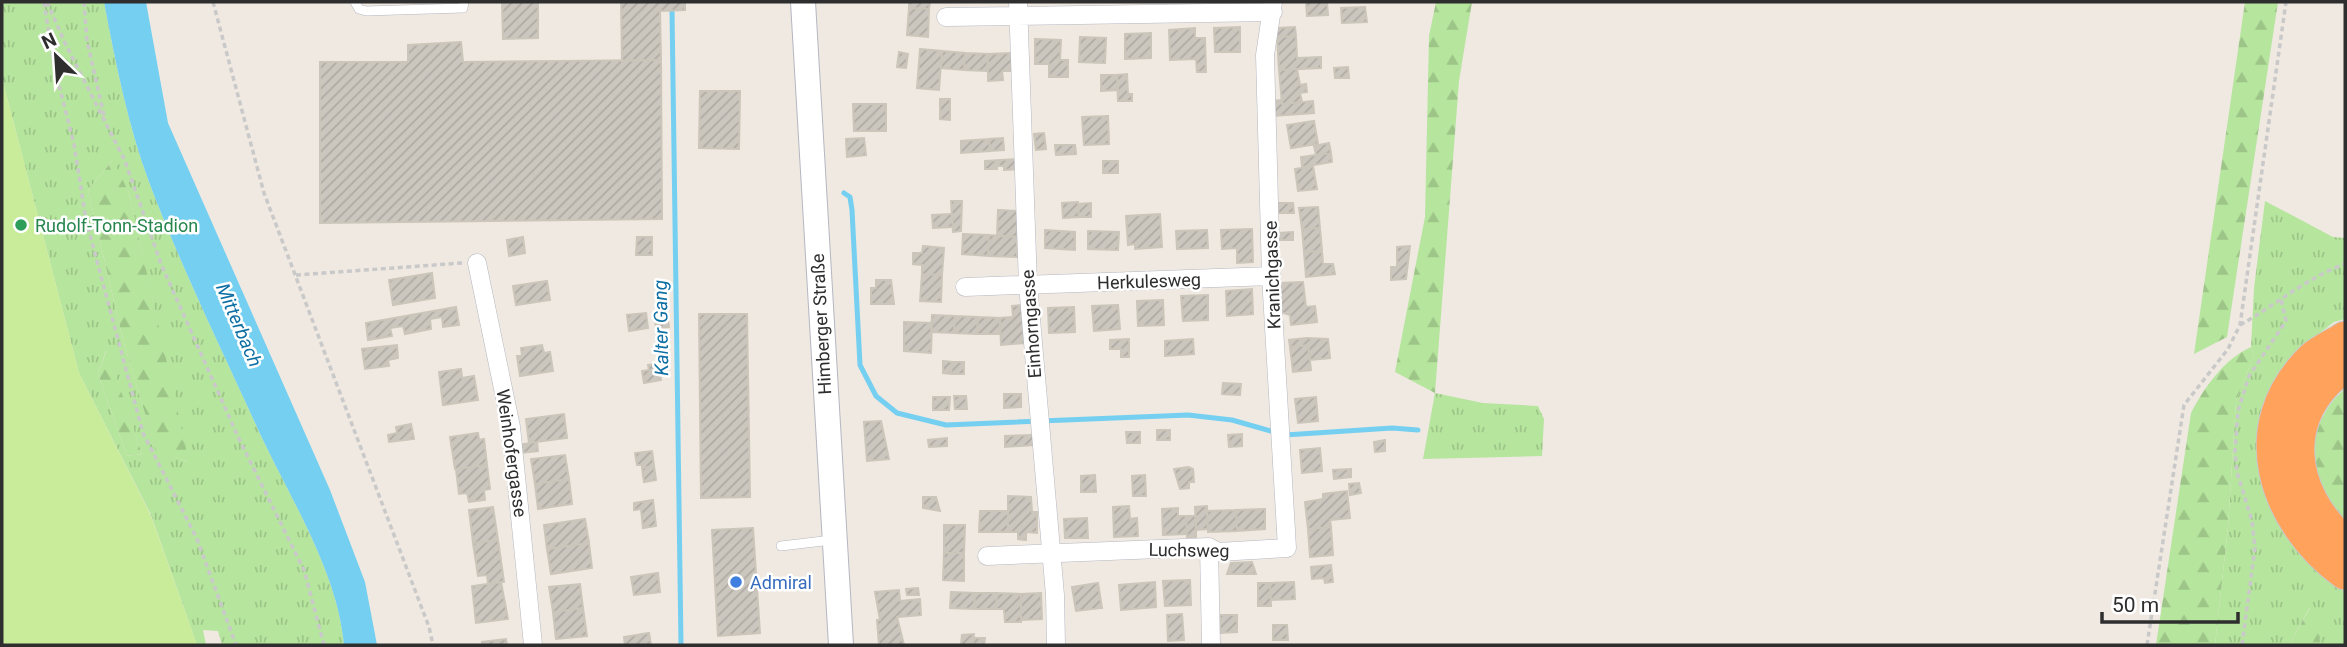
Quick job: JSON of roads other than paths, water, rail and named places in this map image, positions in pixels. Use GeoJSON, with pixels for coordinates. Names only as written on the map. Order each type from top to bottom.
{"type":"FeatureCollection","features":[{"type":"Feature","properties":{"kind":"highway"},"geometry":{"type":"LineString","coordinates":[[2345,338],[2314,358],[2285,395],[2272,440],[2276,484],[2296,524],[2327,560],[2345,573]]}},
{"type":"Feature","properties":{"kind":"highway"},"geometry":{"type":"LineString","coordinates":[[2345,366],[2329,377],[2306,409],[2297,443],[2300,477],[2315,511],[2345,542]]}},
{"type":"Feature","properties":{"kind":"main road","name":"Himberger Straße"},"geometry":{"type":"LineString","coordinates":[[803,2],[841,645]]}},
{"type":"Feature","properties":{"kind":"street"},"geometry":{"type":"LineString","coordinates":[[946,17],[1019,10],[1273,7]]}},
{"type":"Feature","properties":{"kind":"street","name":"Kranichgasse"},"geometry":{"type":"LineString","coordinates":[[1273,7],[1265,55],[1271,276],[1287,548]]}},
{"type":"Feature","properties":{"kind":"street","name":"Einhorngasse"},"geometry":{"type":"LineString","coordinates":[[1019,10],[1028,285],[1055,595],[1056,645]]}},
{"type":"Feature","properties":{"kind":"street","name":"Weinhofergasse"},"geometry":{"type":"LineString","coordinates":[[477,262],[511,427],[533,645]]}},
{"type":"Feature","properties":{"kind":"street","name":"Herkulesweg"},"geometry":{"type":"LineString","coordinates":[[965,286],[1271,276]]}},
{"type":"Feature","properties":{"kind":"street"},"geometry":{"type":"LineString","coordinates":[[1209,547],[1211,645]]}},
{"type":"Feature","properties":{"kind":"street","name":"Luchsweg"},"geometry":{"type":"LineString","coordinates":[[987,556],[1209,547],[1218,552],[1287,548]]}},
{"type":"Feature","properties":{"kind":"lane"},"geometry":{"type":"LineString","coordinates":[[355,2],[359,9],[366,11],[463,8],[464,2]]}},
{"type":"Feature","properties":{"kind":"lane"},"geometry":{"type":"LineString","coordinates":[[781,546],[834,540]]}},
{"type":"Feature","properties":{"kind":"water","name":"Mitterbach"},"geometry":{"type":"Polygon","coordinates":[[[104,2],[146,2],[168,123],[330,490],[365,582],[377,645],[344,645],[332,588],[321,560],[173,243],[141,161],[128,116],[104,2]]]}},
{"type":"Feature","properties":{"kind":"waterway","name":"Kalter Gang"},"geometry":{"type":"LineString","coordinates":[[672,10],[681,645]]}},
{"type":"Feature","properties":{"kind":"waterway"},"geometry":{"type":"LineString","coordinates":[[844,193],[850,197],[852,210],[860,365],[876,396],[897,413],[946,425],[1188,415],[1232,420],[1285,435],[1392,428],[1418,430]]}},
{"type":"Feature","properties":{"kind":"place","name":"Rudolf-Tonn-Stadion"},"geometry":{"type":"Point","coordinates":[21,225]}},
{"type":"Feature","properties":{"kind":"place","name":"Admiral"},"geometry":{"type":"Point","coordinates":[736,582]}}]}
